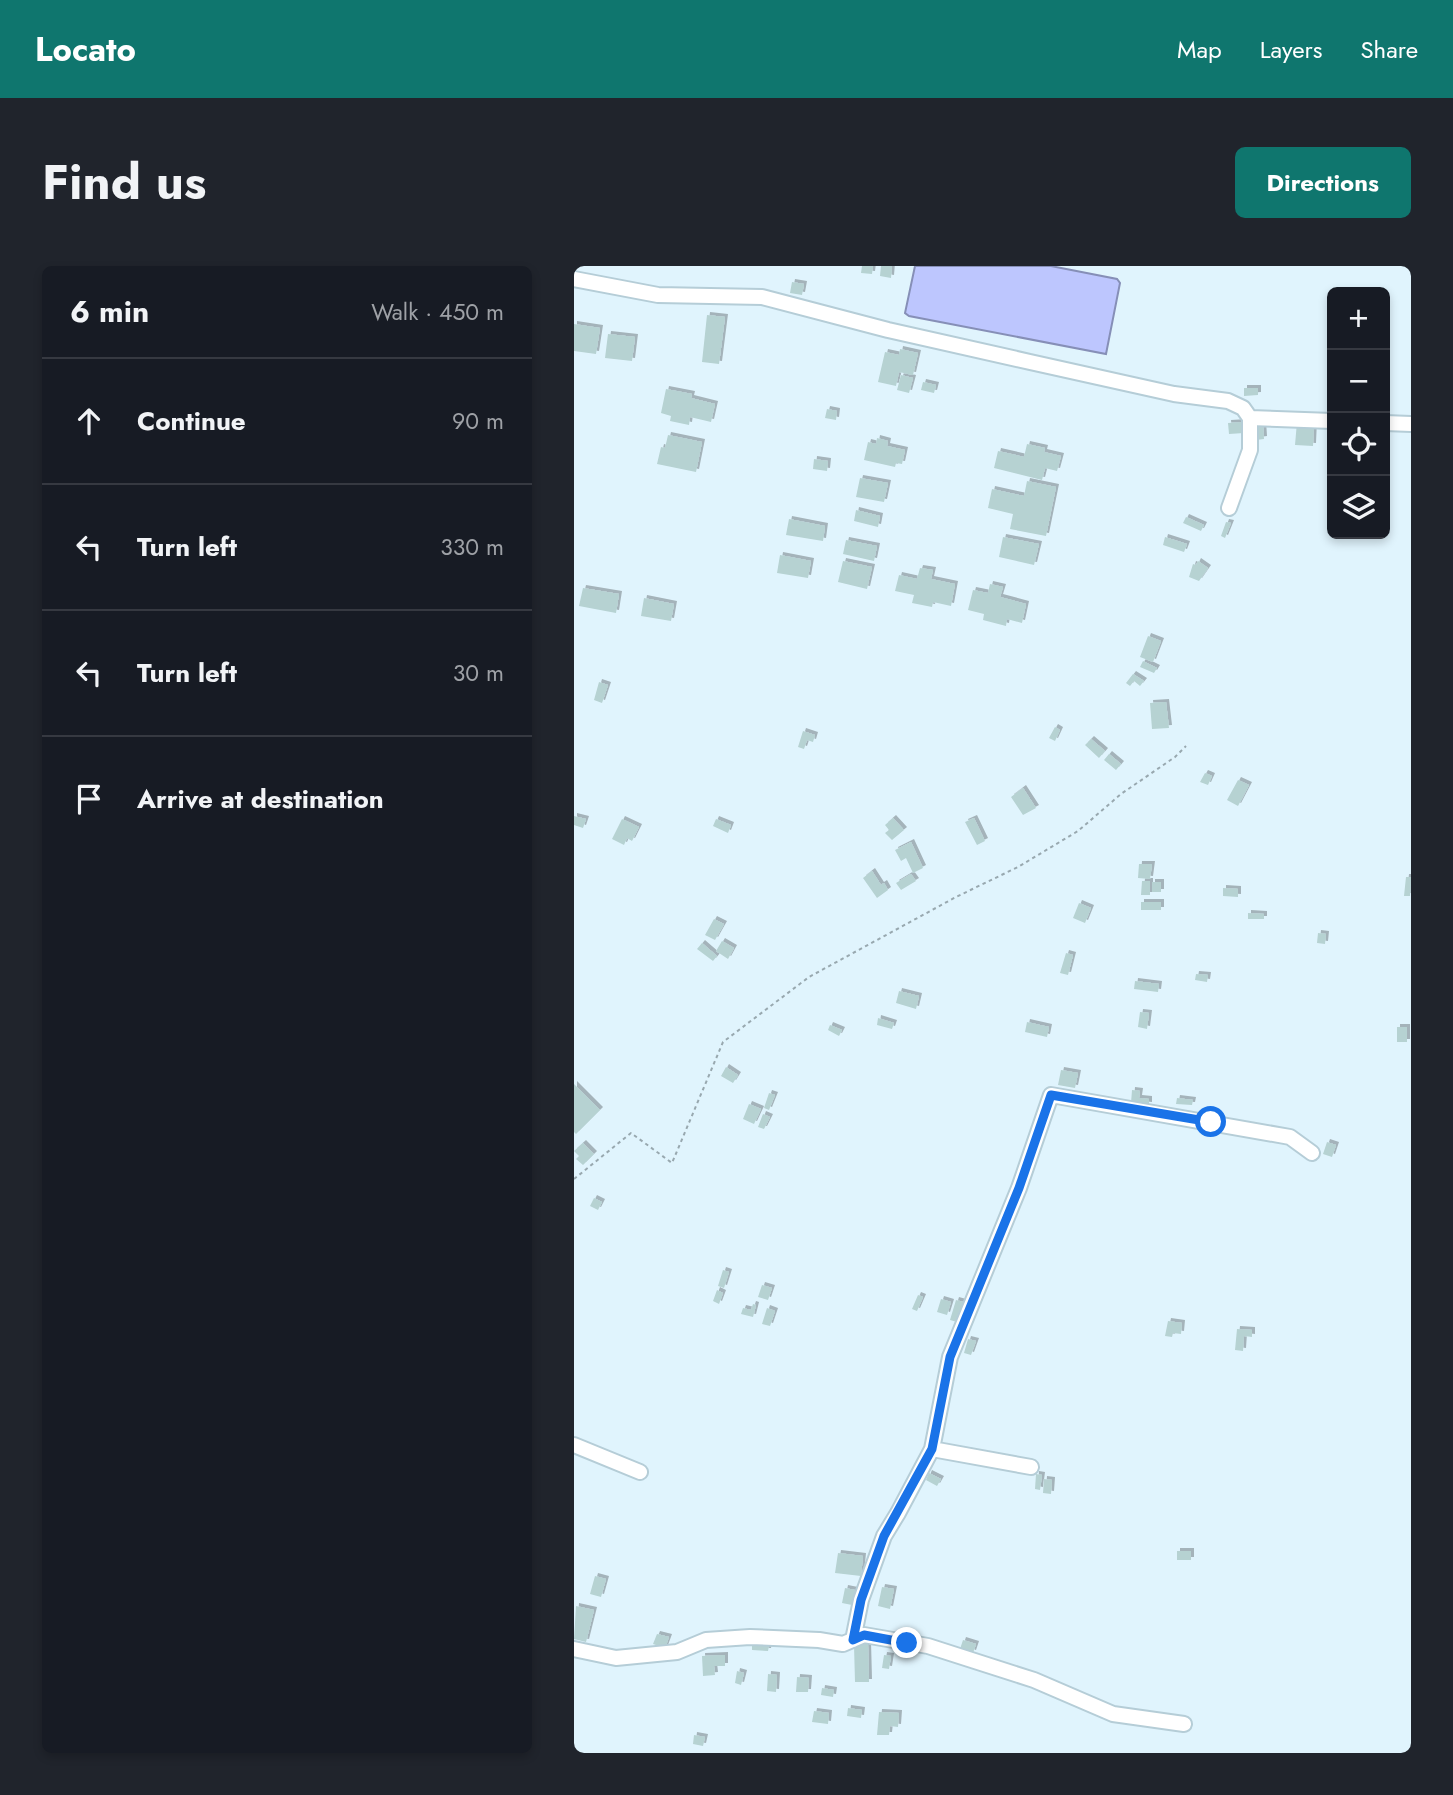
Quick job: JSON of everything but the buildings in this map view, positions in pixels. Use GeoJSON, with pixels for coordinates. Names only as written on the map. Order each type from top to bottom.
{"type":"FeatureCollection","features":[{"type":"Feature","properties":{"kind":"street"},"geometry":{"type":"LineString","coordinates":[[574,279],[659,295],[762,297],[888,330],[1017,359],[1174,394],[1228,401],[1244,408],[1250,418],[1250,450],[1229,508]]}},
{"type":"Feature","properties":{"kind":"street"},"geometry":{"type":"LineString","coordinates":[[1250,418],[1327,421]]}},
{"type":"Feature","properties":{"kind":"street"},"geometry":{"type":"LineString","coordinates":[[1390,423],[1411,424]]}},
{"type":"Feature","properties":{"kind":"street"},"geometry":{"type":"LineString","coordinates":[[853,1640],[861,1600],[884,1536],[932,1449],[950,1357],[1019,1188],[1051,1095],[1290,1137],[1312,1153]]}},
{"type":"Feature","properties":{"kind":"street"},"geometry":{"type":"LineString","coordinates":[[574,1445],[640,1472]]}},
{"type":"Feature","properties":{"kind":"street"},"geometry":{"type":"LineString","coordinates":[[932,1449],[1031,1467]]}},
{"type":"Feature","properties":{"kind":"street"},"geometry":{"type":"LineString","coordinates":[[574,1649],[616,1658],[677,1652],[706,1640],[750,1637],[819,1640],[842,1644],[864,1635],[928,1646],[1034,1680],[1113,1714],[1184,1724]]}},
{"type":"Feature","properties":{"kind":"path"},"geometry":{"type":"LineString","coordinates":[[574,1179],[631,1133],[672,1163],[723,1042],[809,977],[956,897],[1018,867],[1077,831],[1121,794],[1175,757],[1186,746]]}},
{"type":"Feature","properties":{"kind":"water"},"geometry":{"type":"Polygon","coordinates":[[[915,266],[1051,266],[1117,279],[1120,283],[1106,354],[909,316],[905,313],[915,266]]]}},
{"type":"Feature","properties":{"kind":"route"},"geometry":{"type":"LineString","coordinates":[[907,1643],[864,1635],[853,1640],[861,1600],[884,1536],[932,1449],[950,1357],[1019,1188],[1051,1095],[1211,1122]]}}]}
